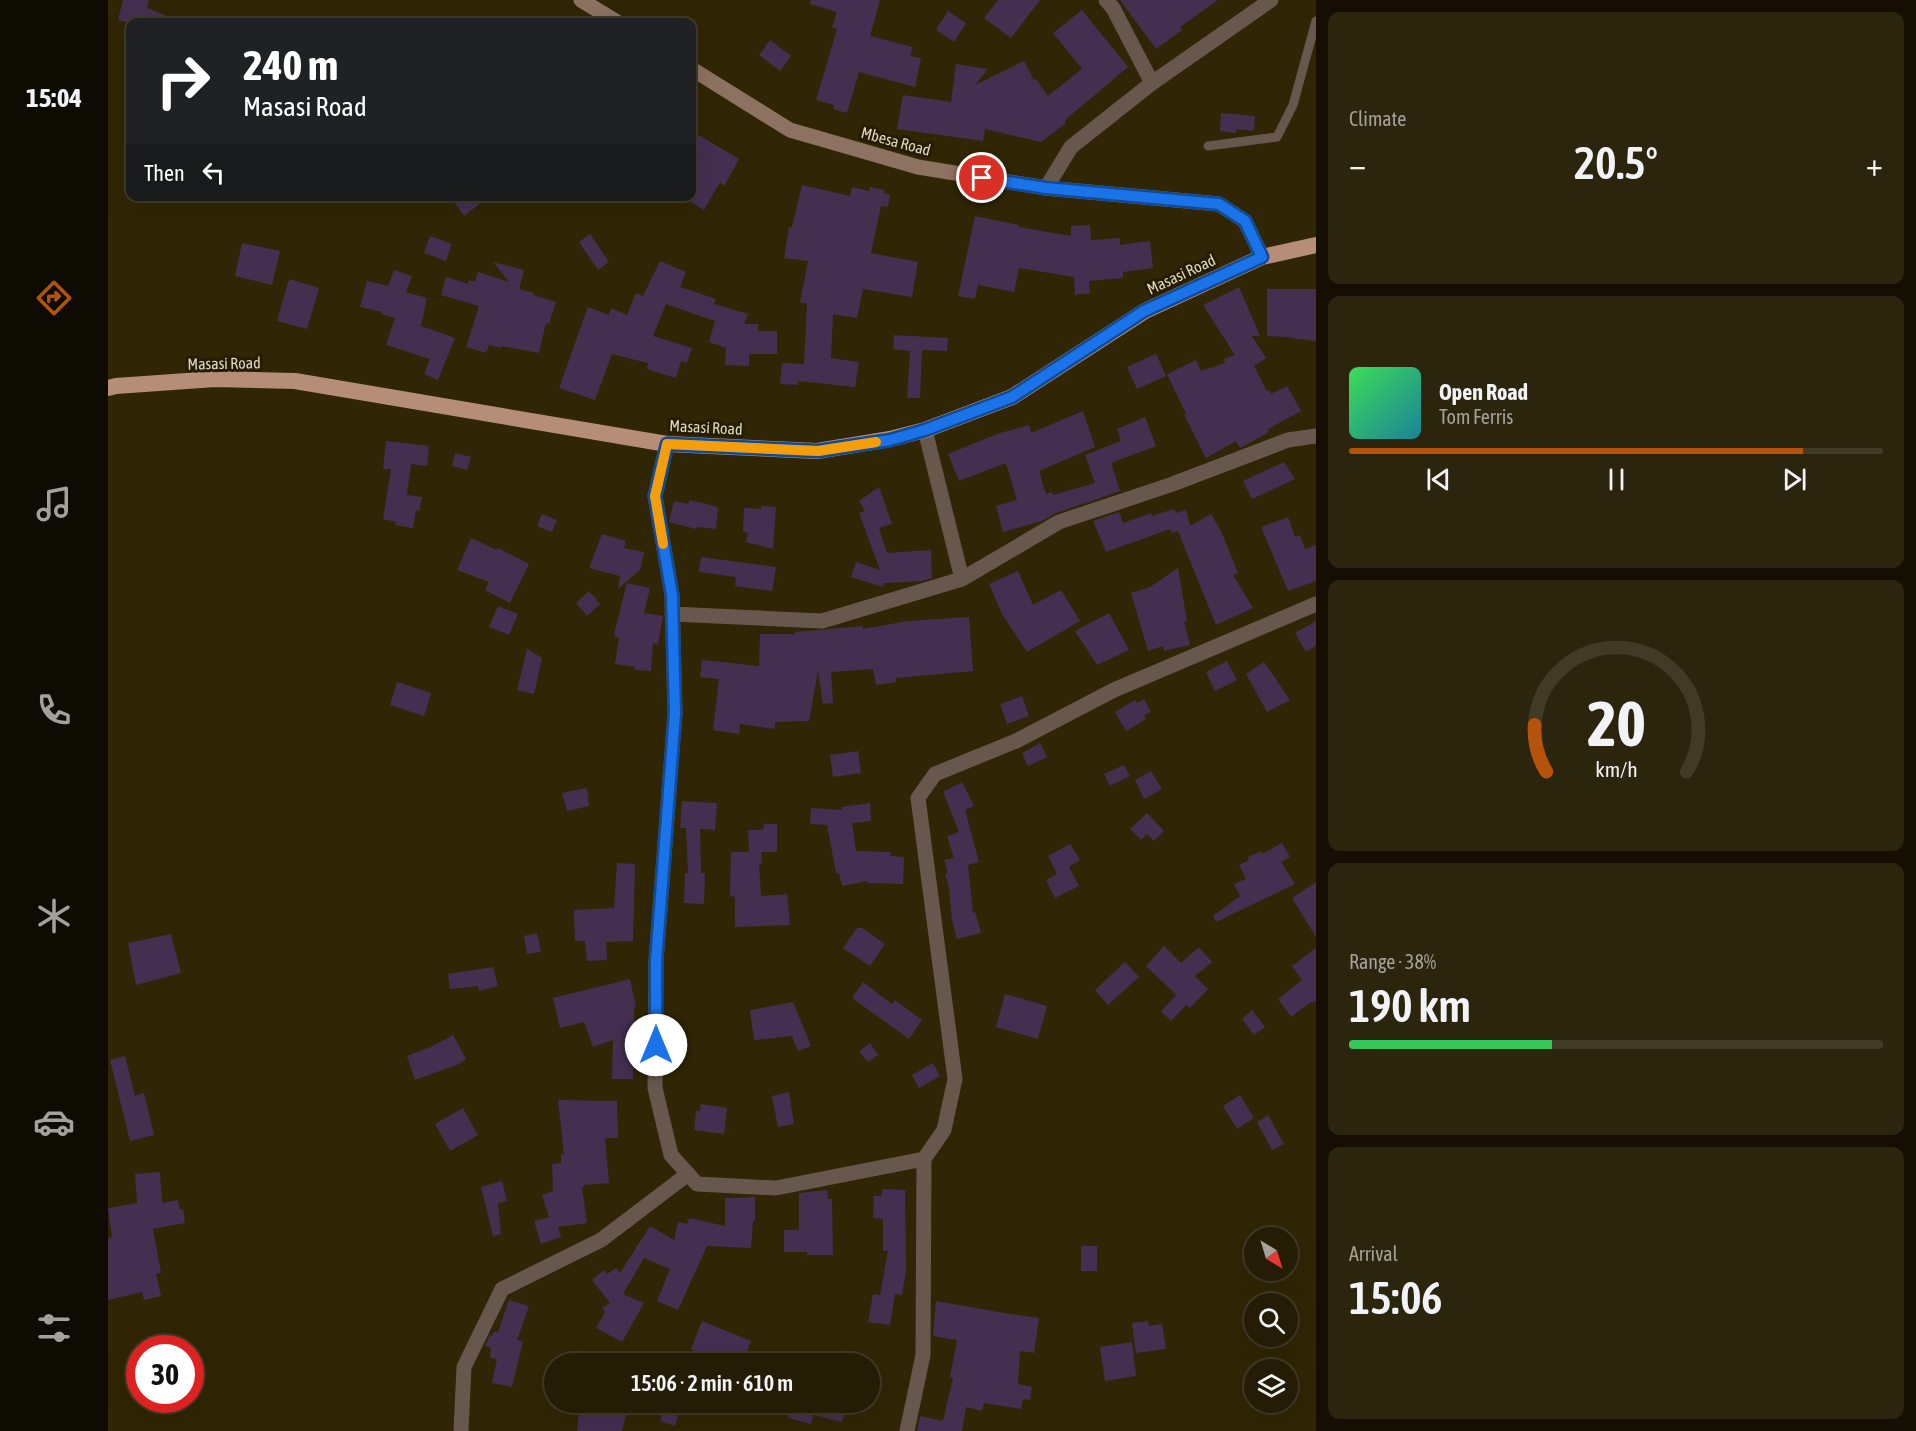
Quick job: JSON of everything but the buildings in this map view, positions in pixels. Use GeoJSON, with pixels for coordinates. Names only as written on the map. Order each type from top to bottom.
{"type":"FeatureCollection","features":[{"type":"Feature","properties":{"kind":"highway","name":"Masasi Road"},"geometry":{"type":"LineString","coordinates":[[108,388],[215,379],[295,381],[667,444],[818,451],[890,440],[925,430],[1012,397],[1144,311],[1262,257],[1316,245]]}},
{"type":"Feature","properties":{"kind":"main road"},"geometry":{"type":"LineString","coordinates":[[581,0],[610,18]]}},
{"type":"Feature","properties":{"kind":"main road","name":"Mbesa Road"},"geometry":{"type":"LineString","coordinates":[[696,71],[790,130],[918,167],[1046,188],[1219,204],[1245,221],[1262,257]]}},
{"type":"Feature","properties":{"kind":"street"},"geometry":{"type":"LineString","coordinates":[[1106,0],[1113,8],[1152,83]]}},
{"type":"Feature","properties":{"kind":"street"},"geometry":{"type":"LineString","coordinates":[[1046,188],[1071,147],[1152,83],[1271,0]]}},
{"type":"Feature","properties":{"kind":"street"},"geometry":{"type":"LineString","coordinates":[[925,430],[962,579]]}},
{"type":"Feature","properties":{"kind":"street"},"geometry":{"type":"LineString","coordinates":[[672,614],[822,621],[962,579],[1059,522],[1288,440],[1316,436]]}},
{"type":"Feature","properties":{"kind":"street"},"geometry":{"type":"LineString","coordinates":[[667,444],[655,496],[672,595],[675,713],[656,961],[655,1088],[671,1155],[697,1184],[776,1188],[924,1159]]}},
{"type":"Feature","properties":{"kind":"street"},"geometry":{"type":"LineString","coordinates":[[907,1431],[923,1354],[924,1159],[944,1130],[955,1079],[918,798],[935,774],[1016,741],[1114,690],[1316,604]]}},
{"type":"Feature","properties":{"kind":"street"},"geometry":{"type":"LineString","coordinates":[[461,1431],[464,1367],[502,1289],[601,1240],[688,1174]]}},
{"type":"Feature","properties":{"kind":"lane"},"geometry":{"type":"LineString","coordinates":[[1208,146],[1277,137],[1293,105],[1316,21]]}},
{"type":"Feature","properties":{"kind":"slow traffic"},"geometry":{"type":"LineString","coordinates":[[663,544],[655,496],[667,444],[818,451],[876,442]]}},
{"type":"Feature","properties":{"kind":"route"},"geometry":{"type":"LineString","coordinates":[[656,1045],[656,961],[675,713],[672,595],[655,496],[667,444],[818,451],[890,440],[925,430],[1012,397],[1144,311],[1262,257],[1245,221],[1219,204],[1046,188],[982,178]]}}]}
